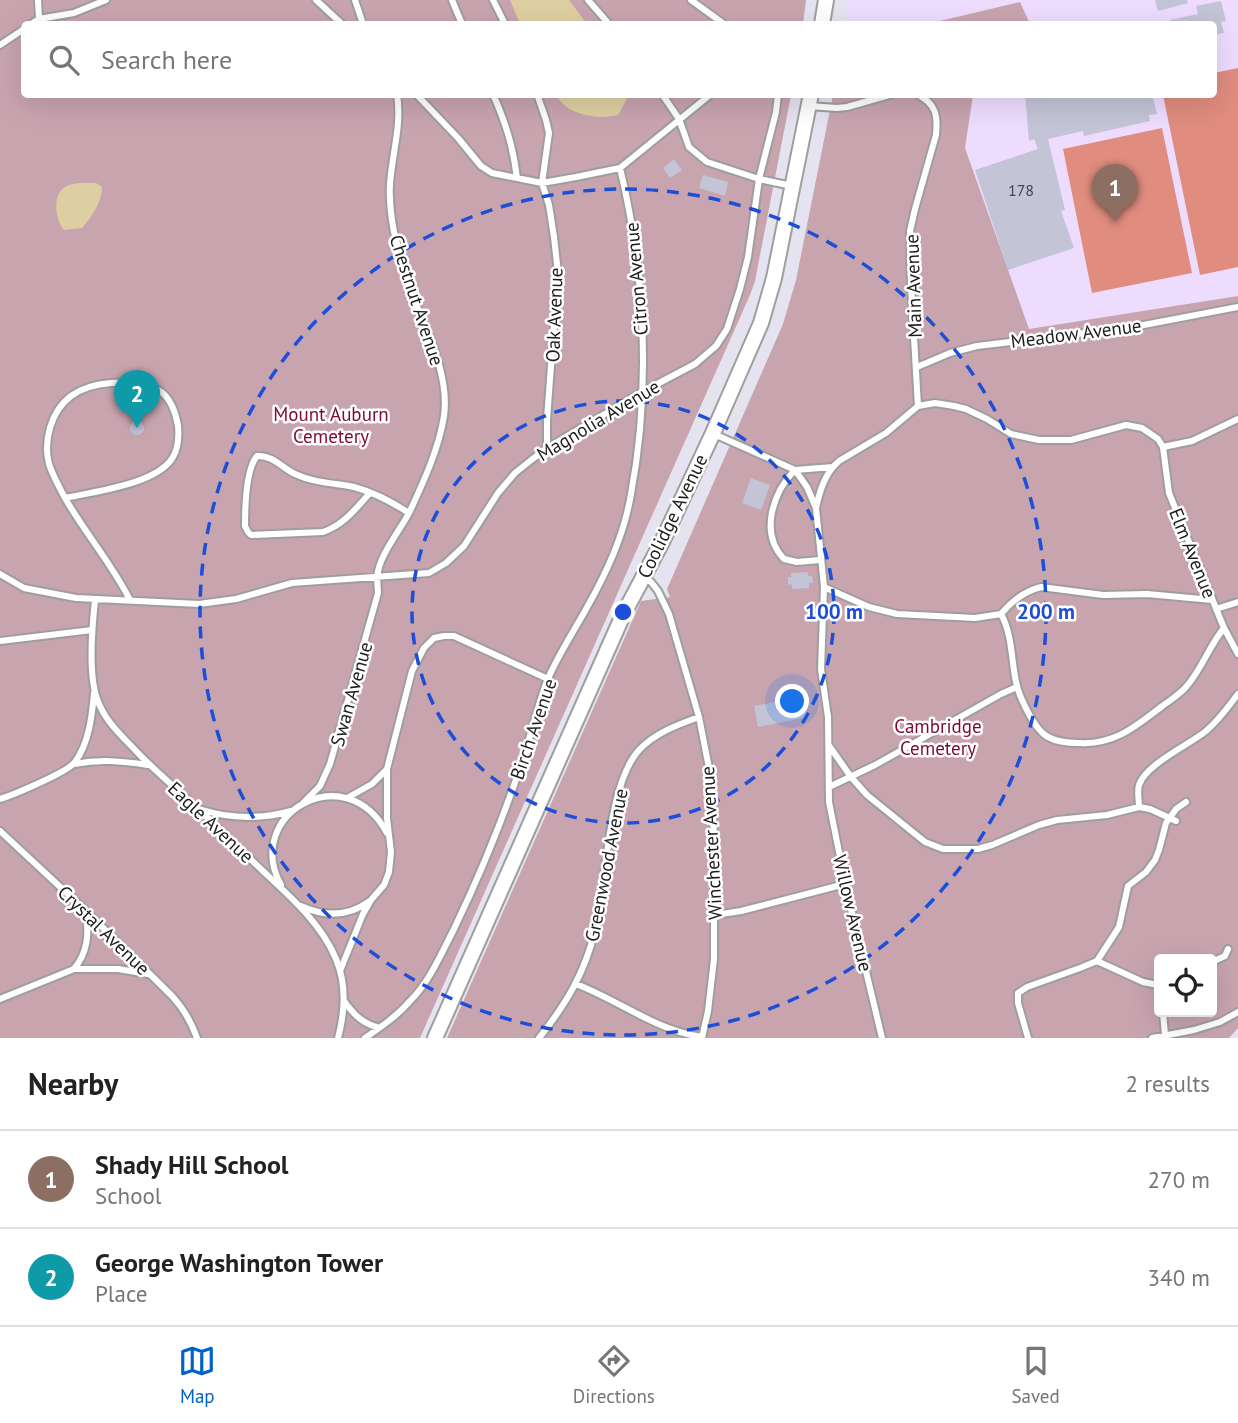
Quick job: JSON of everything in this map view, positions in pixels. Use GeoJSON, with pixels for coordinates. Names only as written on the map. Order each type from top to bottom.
{"type":"FeatureCollection","features":[{"type":"Feature","properties":{"kind":"street"},"geometry":{"type":"LineString","coordinates":[[822,21],[826,0]]}},
{"type":"Feature","properties":{"kind":"street","name":"Coolidge Avenue"},"geometry":{"type":"LineString","coordinates":[[435,1038],[623,615],[662,542],[756,335],[768,301],[810,100]]}},
{"type":"Feature","properties":{"kind":"lane"},"geometry":{"type":"LineString","coordinates":[[38,0],[39,19]]}},
{"type":"Feature","properties":{"kind":"lane"},"geometry":{"type":"LineString","coordinates":[[36,21],[74,13],[106,0]]}},
{"type":"Feature","properties":{"kind":"lane"},"geometry":{"type":"LineString","coordinates":[[316,0],[339,21]]}},
{"type":"Feature","properties":{"kind":"lane"},"geometry":{"type":"LineString","coordinates":[[355,0],[362,21]]}},
{"type":"Feature","properties":{"kind":"lane"},"geometry":{"type":"LineString","coordinates":[[452,0],[461,21]]}},
{"type":"Feature","properties":{"kind":"lane"},"geometry":{"type":"LineString","coordinates":[[493,0],[504,21]]}},
{"type":"Feature","properties":{"kind":"lane"},"geometry":{"type":"LineString","coordinates":[[588,0],[606,21]]}},
{"type":"Feature","properties":{"kind":"lane"},"geometry":{"type":"LineString","coordinates":[[691,0],[720,21]]}},
{"type":"Feature","properties":{"kind":"lane"},"geometry":{"type":"LineString","coordinates":[[0,45],[21,31]]}},
{"type":"Feature","properties":{"kind":"lane","name":"Chestnut Avenue"},"geometry":{"type":"LineString","coordinates":[[377,577],[381,559],[409,513],[433,454],[444,412],[440,366],[409,287],[389,201],[397,133],[397,98]]}},
{"type":"Feature","properties":{"kind":"lane"},"geometry":{"type":"LineString","coordinates":[[420,98],[481,166],[492,173],[542,183],[620,167],[706,98]]}},
{"type":"Feature","properties":{"kind":"lane"},"geometry":{"type":"LineString","coordinates":[[494,98],[506,125],[517,178]]}},
{"type":"Feature","properties":{"kind":"lane"},"geometry":{"type":"LineString","coordinates":[[538,98],[549,134],[542,183]]}},
{"type":"Feature","properties":{"kind":"lane"},"geometry":{"type":"LineString","coordinates":[[665,98],[679,119],[689,147],[707,162],[793,186]]}},
{"type":"Feature","properties":{"kind":"lane","name":"Magnolia Avenue"},"geometry":{"type":"LineString","coordinates":[[0,574],[24,588],[56,595],[95,600],[199,604],[236,599],[292,583],[429,573],[446,563],[464,546],[515,473],[547,448],[695,364],[716,346],[727,329],[748,257],[759,178],[778,98]]}},
{"type":"Feature","properties":{"kind":"lane"},"geometry":{"type":"LineString","coordinates":[[810,100],[837,108],[879,98]]}},
{"type":"Feature","properties":{"kind":"lane","name":"Main Avenue"},"geometry":{"type":"LineString","coordinates":[[918,406],[910,231],[937,124],[932,105],[925,98]]}},
{"type":"Feature","properties":{"kind":"lane","name":"Citron Avenue"},"geometry":{"type":"LineString","coordinates":[[620,167],[629,204],[642,311],[642,392]]}},
{"type":"Feature","properties":{"kind":"lane","name":"Oak Avenue"},"geometry":{"type":"LineString","coordinates":[[542,183],[552,226],[558,273],[547,448]]}},
{"type":"Feature","properties":{"kind":"lane","name":"Meadow Avenue"},"geometry":{"type":"LineString","coordinates":[[917,367],[950,353],[977,346],[1128,328],[1238,307]]}},
{"type":"Feature","properties":{"kind":"lane"},"geometry":{"type":"LineString","coordinates":[[65,498],[133,483],[162,469],[172,459],[178,446],[176,419],[168,398],[160,390],[127,382],[90,386],[71,396],[59,408],[50,425],[47,439],[52,470],[65,498],[79,523],[120,580],[130,600]]}},
{"type":"Feature","properties":{"kind":"lane","name":"Birch Avenue"},"geometry":{"type":"LineString","coordinates":[[365,1038],[400,1012],[434,969],[505,810],[548,679],[600,584],[620,538],[635,471],[642,392]]}},
{"type":"Feature","properties":{"kind":"lane"},"geometry":{"type":"LineString","coordinates":[[816,508],[821,489],[832,467],[886,433],[918,406],[934,403],[954,406],[977,414],[1011,434],[1039,440],[1071,440],[1115,427],[1135,426],[1158,439],[1163,447],[1192,441],[1238,419]]}},
{"type":"Feature","properties":{"kind":"lane"},"geometry":{"type":"LineString","coordinates":[[713,433],[795,470],[832,467]]}},
{"type":"Feature","properties":{"kind":"lane","name":"Elm Avenue"},"geometry":{"type":"LineString","coordinates":[[1163,447],[1169,493],[1212,600],[1238,654]]}},
{"type":"Feature","properties":{"kind":"lane"},"geometry":{"type":"LineString","coordinates":[[370,493],[348,517],[334,528],[323,532],[251,535],[245,526],[250,472],[257,456],[271,458],[294,474],[307,479],[370,493],[409,513]]}},
{"type":"Feature","properties":{"kind":"lane"},"geometry":{"type":"LineString","coordinates":[[795,470],[807,487],[816,508]]}},
{"type":"Feature","properties":{"kind":"lane"},"geometry":{"type":"LineString","coordinates":[[795,470],[781,488],[771,513],[771,530],[776,547],[784,559],[797,562],[820,560]]}},
{"type":"Feature","properties":{"kind":"lane","name":"Willow Avenue"},"geometry":{"type":"LineString","coordinates":[[816,508],[824,587],[821,669],[828,717],[832,816],[845,884],[882,1038]]}},
{"type":"Feature","properties":{"kind":"lane","name":"Swan Avenue"},"geometry":{"type":"LineString","coordinates":[[304,802],[320,786],[335,751],[378,593],[377,577]]}},
{"type":"Feature","properties":{"kind":"lane","name":"Winchester Avenue"},"geometry":{"type":"LineString","coordinates":[[643,577],[651,582],[666,606],[699,716],[710,773],[713,802],[714,959],[702,1038]]}},
{"type":"Feature","properties":{"kind":"lane"},"geometry":{"type":"LineString","coordinates":[[824,587],[869,607],[897,614],[975,618],[1000,614],[1020,597],[1041,587],[1103,595],[1147,594],[1212,600]]}},
{"type":"Feature","properties":{"kind":"lane","name":"Eagle Avenue"},"geometry":{"type":"LineString","coordinates":[[95,600],[92,630],[94,688],[100,708],[149,765],[284,890],[325,938],[337,960],[344,1001],[338,1038]]}},
{"type":"Feature","properties":{"kind":"lane"},"geometry":{"type":"LineString","coordinates":[[1216,609],[1238,601]]}},
{"type":"Feature","properties":{"kind":"lane"},"geometry":{"type":"LineString","coordinates":[[1000,614],[1008,629],[1017,687],[1031,716],[1046,737],[1068,743],[1105,742],[1141,723],[1185,688],[1224,628]]}},
{"type":"Feature","properties":{"kind":"lane"},"geometry":{"type":"LineString","coordinates":[[0,641],[92,630]]}},
{"type":"Feature","properties":{"kind":"lane"},"geometry":{"type":"LineString","coordinates":[[340,971],[363,914],[384,885],[389,872],[391,852],[387,818],[387,769],[412,671],[424,648],[434,638],[454,636],[548,679]]}},
{"type":"Feature","properties":{"kind":"lane"},"geometry":{"type":"LineString","coordinates":[[829,787],[1017,687]]}},
{"type":"Feature","properties":{"kind":"lane"},"geometry":{"type":"LineString","coordinates":[[74,764],[89,727],[94,688]]}},
{"type":"Feature","properties":{"kind":"lane"},"geometry":{"type":"LineString","coordinates":[[1139,807],[1138,788],[1143,777],[1206,731],[1238,694]]}},
{"type":"Feature","properties":{"kind":"lane","name":"Greenwood Avenue"},"geometry":{"type":"LineString","coordinates":[[538,1038],[566,1001],[588,957],[603,892],[613,818],[627,768],[637,752],[648,742],[699,716]]}},
{"type":"Feature","properties":{"kind":"lane"},"geometry":{"type":"LineString","coordinates":[[829,747],[867,795],[925,842],[943,849],[978,849],[1057,820],[1107,815],[1139,807],[1176,821]]}},
{"type":"Feature","properties":{"kind":"lane"},"geometry":{"type":"LineString","coordinates":[[0,799],[74,764],[115,760],[149,765]]}},
{"type":"Feature","properties":{"kind":"lane"},"geometry":{"type":"LineString","coordinates":[[347,798],[372,784],[387,769]]}},
{"type":"Feature","properties":{"kind":"lane"},"geometry":{"type":"LineString","coordinates":[[284,890],[278,882],[273,866],[272,847],[279,826],[304,802],[326,796],[347,798],[365,806],[381,821],[390,841]]}},
{"type":"Feature","properties":{"kind":"lane"},"geometry":{"type":"LineString","coordinates":[[1028,1038],[1018,1003],[1018,993],[1027,987],[1097,961],[1119,927],[1128,886],[1146,872],[1155,860],[1168,817],[1186,802]]}},
{"type":"Feature","properties":{"kind":"lane"},"geometry":{"type":"LineString","coordinates":[[197,808],[221,815],[247,818],[292,811]]}},
{"type":"Feature","properties":{"kind":"lane","name":"Crystal Avenue"},"geometry":{"type":"LineString","coordinates":[[0,831],[86,911],[183,1008],[197,1038]]}},
{"type":"Feature","properties":{"kind":"lane"},"geometry":{"type":"LineString","coordinates":[[715,915],[754,908],[845,884]]}},
{"type":"Feature","properties":{"kind":"lane"},"geometry":{"type":"LineString","coordinates":[[291,899],[314,912],[338,914],[362,907],[371,900]]}},
{"type":"Feature","properties":{"kind":"lane"},"geometry":{"type":"LineString","coordinates":[[74,969],[86,950],[86,911]]}},
{"type":"Feature","properties":{"kind":"lane"},"geometry":{"type":"LineString","coordinates":[[1217,960],[1226,956],[1228,949]]}},
{"type":"Feature","properties":{"kind":"lane"},"geometry":{"type":"LineString","coordinates":[[1097,961],[1154,985]]}},
{"type":"Feature","properties":{"kind":"lane"},"geometry":{"type":"LineString","coordinates":[[0,999],[74,969],[118,969],[150,975]]}},
{"type":"Feature","properties":{"kind":"lane"},"geometry":{"type":"LineString","coordinates":[[576,984],[673,1031],[702,1038]]}},
{"type":"Feature","properties":{"kind":"lane"},"geometry":{"type":"LineString","coordinates":[[344,1001],[358,1018],[379,1028]]}},
{"type":"Feature","properties":{"kind":"lane"},"geometry":{"type":"LineString","coordinates":[[1152,1038],[1195,1030],[1238,1012]]}},
{"type":"Feature","properties":{"kind":"lane"},"geometry":{"type":"LineString","coordinates":[[1163,1017],[1165,1035]]}},
{"type":"Feature","properties":{"kind":"shaded area"},"geometry":{"type":"Polygon","coordinates":[[[510,0],[569,0],[585,21],[519,21],[510,0]]]}},
{"type":"Feature","properties":{"kind":"shaded area"},"geometry":{"type":"Polygon","coordinates":[[[849,0],[1238,0],[1238,296],[1029,329],[965,148],[973,98],[1217,98],[1217,21],[1029,21],[1020,2],[940,21],[847,21],[849,0]]]}},
{"type":"Feature","properties":{"kind":"shaded area"},"geometry":{"type":"Polygon","coordinates":[[[1238,68],[1238,267],[1200,275],[1164,98],[1217,98],[1217,72],[1238,68]]]}},
{"type":"Feature","properties":{"kind":"shaded area"},"geometry":{"type":"Polygon","coordinates":[[[558,98],[627,98],[618,115],[601,117],[575,111],[558,98]]]}},
{"type":"Feature","properties":{"kind":"shaded area"},"geometry":{"type":"Polygon","coordinates":[[[1162,128],[1192,273],[1092,293],[1063,149],[1162,128]]]}},
{"type":"Feature","properties":{"kind":"shaded area"},"geometry":{"type":"Polygon","coordinates":[[[96,183],[102,187],[102,193],[93,214],[82,228],[64,230],[57,214],[58,196],[67,186],[96,183]]]}},
{"type":"Feature","properties":{"kind":"green space","name":"Mount Auburn Cemetery"},"geometry":{"type":"Polygon","coordinates":[[[0,0],[806,0],[803,21],[21,21],[21,98],[790,98],[750,295],[420,1038],[0,1038],[0,0]]]}},
{"type":"Feature","properties":{"kind":"green space"},"geometry":{"type":"Polygon","coordinates":[[[1020,2],[1029,21],[940,21],[1020,2]]]}},
{"type":"Feature","properties":{"kind":"green space","name":"Cambridge Cemetery"},"geometry":{"type":"Polygon","coordinates":[[[832,98],[973,98],[965,148],[1029,329],[1238,296],[1238,1028],[1229,1038],[447,1038],[641,601],[670,597],[667,589],[783,324],[796,280],[832,98]]]}},
{"type":"Feature","properties":{"kind":"building"},"geometry":{"type":"Polygon","coordinates":[[[1155,0],[1187,0],[1188,3],[1158,11],[1155,0]]]}},
{"type":"Feature","properties":{"kind":"building"},"geometry":{"type":"Polygon","coordinates":[[[1221,1],[1226,21],[1221,22],[1224,33],[1217,34],[1217,21],[1170,21],[1198,14],[1196,6],[1221,1]]]}},
{"type":"Feature","properties":{"kind":"building"},"geometry":{"type":"Polygon","coordinates":[[[1025,98],[1153,98],[1157,114],[1149,115],[1150,121],[1084,136],[1083,131],[1048,139],[1065,210],[1061,211],[1074,248],[1008,270],[975,170],[1038,149],[1034,139],[1029,141],[1025,98]]]}},
{"type":"Feature","properties":{"kind":"building"},"geometry":{"type":"Polygon","coordinates":[[[674,159],[682,170],[670,178],[663,168],[674,159]]]}},
{"type":"Feature","properties":{"kind":"building"},"geometry":{"type":"Polygon","coordinates":[[[703,175],[728,182],[725,196],[699,188],[703,175]]]}},
{"type":"Feature","properties":{"kind":"building"},"geometry":{"type":"Polygon","coordinates":[[[137,421],[142,423],[142,433],[137,435],[132,433],[130,428],[132,423],[137,421]]]}},
{"type":"Feature","properties":{"kind":"building"},"geometry":{"type":"Polygon","coordinates":[[[751,478],[770,485],[761,510],[742,503],[751,478]]]}},
{"type":"Feature","properties":{"kind":"building"},"geometry":{"type":"Polygon","coordinates":[[[808,572],[813,583],[809,583],[809,588],[792,589],[792,584],[788,585],[791,573],[808,572]]]}},
{"type":"Feature","properties":{"kind":"building"},"geometry":{"type":"Polygon","coordinates":[[[804,697],[808,717],[758,727],[754,706],[804,697]]]}},
{"type":"Feature","properties":{"kind":"place","name":"Shady Hill School"},"geometry":{"type":"Point","coordinates":[1115,222]}},
{"type":"Feature","properties":{"kind":"place","name":"George Washington Tower"},"geometry":{"type":"Point","coordinates":[137,428]}}]}
